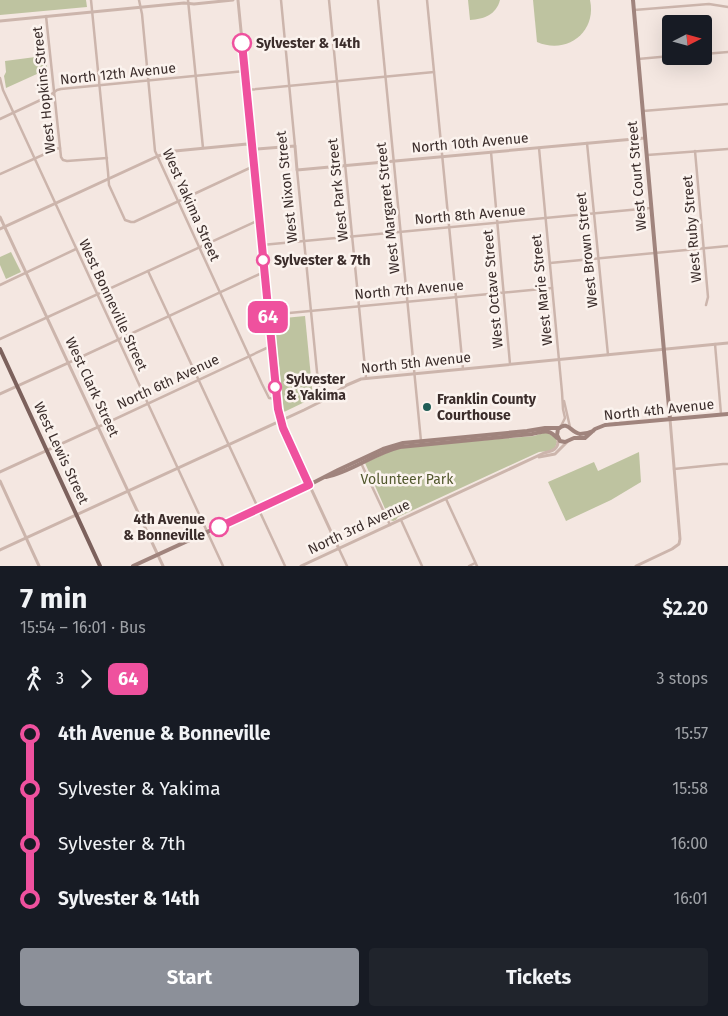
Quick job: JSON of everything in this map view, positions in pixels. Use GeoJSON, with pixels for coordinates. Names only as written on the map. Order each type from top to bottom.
{"type":"FeatureCollection","features":[{"type":"Feature","properties":{"kind":"main road","name":"West Court Street"},"geometry":{"type":"LineString","coordinates":[[633,0],[670,419]]}},
{"type":"Feature","properties":{"kind":"main road","name":"West Lewis Street"},"geometry":{"type":"LineString","coordinates":[[0,349],[100,566]]}},
{"type":"Feature","properties":{"kind":"main road","name":"North 4th Avenue"},"geometry":{"type":"LineString","coordinates":[[570,428],[580,434],[588,433],[605,425],[728,414]]}},
{"type":"Feature","properties":{"kind":"main road"},"geometry":{"type":"LineString","coordinates":[[134,566],[324,478],[340,473],[392,445],[402,442],[421,443],[532,434],[545,431],[551,432],[563,442],[568,441],[573,436],[570,428],[565,426],[421,443]]}},
{"type":"Feature","properties":{"kind":"main road"},"geometry":{"type":"LineString","coordinates":[[558,438],[557,431],[560,427]]}},
{"type":"Feature","properties":{"kind":"main road","name":"North 4th Avenue"},"geometry":{"type":"LineString","coordinates":[[568,441],[574,438],[585,438],[593,431]]}},
{"type":"Feature","properties":{"kind":"street"},"geometry":{"type":"LineString","coordinates":[[91,0],[108,185],[124,218],[128,222],[134,222],[254,166]]}},
{"type":"Feature","properties":{"kind":"street","name":"West Yakima Street"},"geometry":{"type":"LineString","coordinates":[[139,0],[155,151],[269,398],[276,399]]}},
{"type":"Feature","properties":{"kind":"street"},"geometry":{"type":"LineString","coordinates":[[0,21],[189,2],[233,0]]}},
{"type":"Feature","properties":{"kind":"street"},"geometry":{"type":"LineString","coordinates":[[238,0],[276,399],[280,420],[347,566]]}},
{"type":"Feature","properties":{"kind":"street","name":"West Nixon Street"},"geometry":{"type":"LineString","coordinates":[[281,0],[320,402]]}},
{"type":"Feature","properties":{"kind":"street","name":"West Park Street"},"geometry":{"type":"LineString","coordinates":[[329,0],[366,378]]}},
{"type":"Feature","properties":{"kind":"street","name":"West Margaret Street"},"geometry":{"type":"LineString","coordinates":[[378,0],[421,443]]}},
{"type":"Feature","properties":{"kind":"street"},"geometry":{"type":"LineString","coordinates":[[427,0],[462,369]]}},
{"type":"Feature","properties":{"kind":"street"},"geometry":{"type":"LineString","coordinates":[[189,2],[203,148]]}},
{"type":"Feature","properties":{"kind":"street"},"geometry":{"type":"LineString","coordinates":[[634,10],[709,4],[728,8]]}},
{"type":"Feature","properties":{"kind":"street","name":"West Hopkins Street"},"geometry":{"type":"LineString","coordinates":[[46,16],[61,157],[63,160],[107,158]]}},
{"type":"Feature","properties":{"kind":"street"},"geometry":{"type":"LineString","coordinates":[[712,53],[728,52]]}},
{"type":"Feature","properties":{"kind":"street"},"geometry":{"type":"LineString","coordinates":[[638,59],[662,57]]}},
{"type":"Feature","properties":{"kind":"street","name":"North 12th Avenue"},"geometry":{"type":"LineString","coordinates":[[0,119],[61,89],[245,71]]}},
{"type":"Feature","properties":{"kind":"street"},"geometry":{"type":"LineString","coordinates":[[247,90],[434,72]]}},
{"type":"Feature","properties":{"kind":"street","name":"West Bonneville Street"},"geometry":{"type":"LineString","coordinates":[[0,78],[13,113],[224,566]]}},
{"type":"Feature","properties":{"kind":"street"},"geometry":{"type":"LineString","coordinates":[[643,111],[728,104]]}},
{"type":"Feature","properties":{"kind":"street","name":"North 10th Avenue"},"geometry":{"type":"LineString","coordinates":[[297,170],[645,138]]}},
{"type":"Feature","properties":{"kind":"street","name":"West Brown Street"},"geometry":{"type":"LineString","coordinates":[[587,143],[608,355]]}},
{"type":"Feature","properties":{"kind":"street"},"geometry":{"type":"LineString","coordinates":[[0,229],[158,156],[172,152],[247,144],[257,150],[294,146]]}},
{"type":"Feature","properties":{"kind":"street"},"geometry":{"type":"LineString","coordinates":[[0,174],[60,148]]}},
{"type":"Feature","properties":{"kind":"street","name":"West Marie Street"},"geometry":{"type":"LineString","coordinates":[[538,148],[565,419],[560,427]]}},
{"type":"Feature","properties":{"kind":"street"},"geometry":{"type":"LineString","coordinates":[[647,155],[728,149]]}},
{"type":"Feature","properties":{"kind":"street","name":"West Ruby Street"},"geometry":{"type":"LineString","coordinates":[[695,151],[708,297],[706,305]]}},
{"type":"Feature","properties":{"kind":"street","name":"West Octave Street"},"geometry":{"type":"LineString","coordinates":[[491,152],[510,364]]}},
{"type":"Feature","properties":{"kind":"street","name":"North 8th Avenue"},"geometry":{"type":"LineString","coordinates":[[262,245],[651,208]]}},
{"type":"Feature","properties":{"kind":"street","name":"West Clark Street"},"geometry":{"type":"LineString","coordinates":[[0,217],[163,566]]}},
{"type":"Feature","properties":{"kind":"street"},"geometry":{"type":"LineString","coordinates":[[0,339],[259,220]]}},
{"type":"Feature","properties":{"kind":"street"},"geometry":{"type":"LineString","coordinates":[[550,263],[728,246]]}},
{"type":"Feature","properties":{"kind":"street"},"geometry":{"type":"LineString","coordinates":[[0,284],[76,249]]}},
{"type":"Feature","properties":{"kind":"street"},"geometry":{"type":"LineString","coordinates":[[148,271],[285,566]]}},
{"type":"Feature","properties":{"kind":"street"},"geometry":{"type":"LineString","coordinates":[[0,394],[264,272]]}},
{"type":"Feature","properties":{"kind":"street","name":"North 7th Avenue"},"geometry":{"type":"LineString","coordinates":[[268,315],[552,288]]}},
{"type":"Feature","properties":{"kind":"street","name":"North 5th Avenue"},"geometry":{"type":"LineString","coordinates":[[0,550],[320,402],[356,380],[728,343]]}},
{"type":"Feature","properties":{"kind":"street"},"geometry":{"type":"LineString","coordinates":[[714,344],[721,414]]}},
{"type":"Feature","properties":{"kind":"street","name":"North 6th Avenue"},"geometry":{"type":"LineString","coordinates":[[0,472],[271,346]]}},
{"type":"Feature","properties":{"kind":"street","name":"West Marie Street"},"geometry":{"type":"LineString","coordinates":[[563,400],[570,428]]}},
{"type":"Feature","properties":{"kind":"street"},"geometry":{"type":"LineString","coordinates":[[636,566],[672,549],[678,544],[680,536],[670,419]]}},
{"type":"Feature","properties":{"kind":"street","name":"North 3rd Avenue"},"geometry":{"type":"LineString","coordinates":[[301,566],[554,450],[558,445],[558,438]]}},
{"type":"Feature","properties":{"kind":"street","name":"North 3rd Avenue"},"geometry":{"type":"LineString","coordinates":[[536,458],[555,454],[568,441]]}},
{"type":"Feature","properties":{"kind":"street"},"geometry":{"type":"LineString","coordinates":[[360,461],[390,525]]}},
{"type":"Feature","properties":{"kind":"street"},"geometry":{"type":"LineString","coordinates":[[674,469],[728,464]]}},
{"type":"Feature","properties":{"kind":"street"},"geometry":{"type":"LineString","coordinates":[[0,481],[39,566]]}},
{"type":"Feature","properties":{"kind":"street"},"geometry":{"type":"LineString","coordinates":[[446,499],[476,564],[469,566]]}},
{"type":"Feature","properties":{"kind":"street"},"geometry":{"type":"LineString","coordinates":[[401,520],[422,566]]}},
{"type":"Feature","properties":{"kind":"green space"},"geometry":{"type":"Polygon","coordinates":[[[0,0],[86,0],[87,7],[0,15],[0,0]]]}},
{"type":"Feature","properties":{"kind":"green space"},"geometry":{"type":"Polygon","coordinates":[[[468,0],[500,0],[496,9],[489,15],[480,19],[470,20],[468,0]]]}},
{"type":"Feature","properties":{"kind":"green space"},"geometry":{"type":"Polygon","coordinates":[[[533,0],[590,0],[591,12],[589,22],[584,31],[569,43],[548,45],[537,42],[533,0]]]}},
{"type":"Feature","properties":{"kind":"green space"},"geometry":{"type":"Polygon","coordinates":[[[43,56],[48,69],[6,88],[4,76],[6,72],[5,61],[43,56]]]}},
{"type":"Feature","properties":{"kind":"green space"},"geometry":{"type":"Polygon","coordinates":[[[11,252],[21,272],[6,279],[0,265],[0,257],[11,252]]]}},
{"type":"Feature","properties":{"kind":"green space"},"geometry":{"type":"Polygon","coordinates":[[[305,316],[313,398],[284,412],[274,319],[305,316]]]}},
{"type":"Feature","properties":{"kind":"green space","name":"Volunteer Park"},"geometry":{"type":"Polygon","coordinates":[[[546,432],[556,438],[555,448],[539,452],[393,521],[390,520],[365,463],[391,451],[406,447],[534,436],[546,432]]]}},
{"type":"Feature","properties":{"kind":"green space"},"geometry":{"type":"Polygon","coordinates":[[[639,452],[641,482],[611,500],[566,521],[548,482],[594,462],[598,471],[639,452]]]}},
{"type":"Feature","properties":{"kind":"bus line","name":"64"},"geometry":{"type":"LineString","coordinates":[[219,527],[309,485],[283,428],[278,409],[242,43]]}},
{"type":"Feature","properties":{"kind":"place","name":"Sylvester & 14th"},"geometry":{"type":"Point","coordinates":[242,43]}},
{"type":"Feature","properties":{"kind":"place","name":"Sylvester & 7th"},"geometry":{"type":"Point","coordinates":[263,260]}},
{"type":"Feature","properties":{"kind":"place","name":"Sylvester & Yakima"},"geometry":{"type":"Point","coordinates":[275,387]}},
{"type":"Feature","properties":{"kind":"place","name":"Franklin County Courthouse"},"geometry":{"type":"Point","coordinates":[427,407]}},
{"type":"Feature","properties":{"kind":"place","name":"4th Avenue & Bonneville"},"geometry":{"type":"Point","coordinates":[219,527]}}]}
